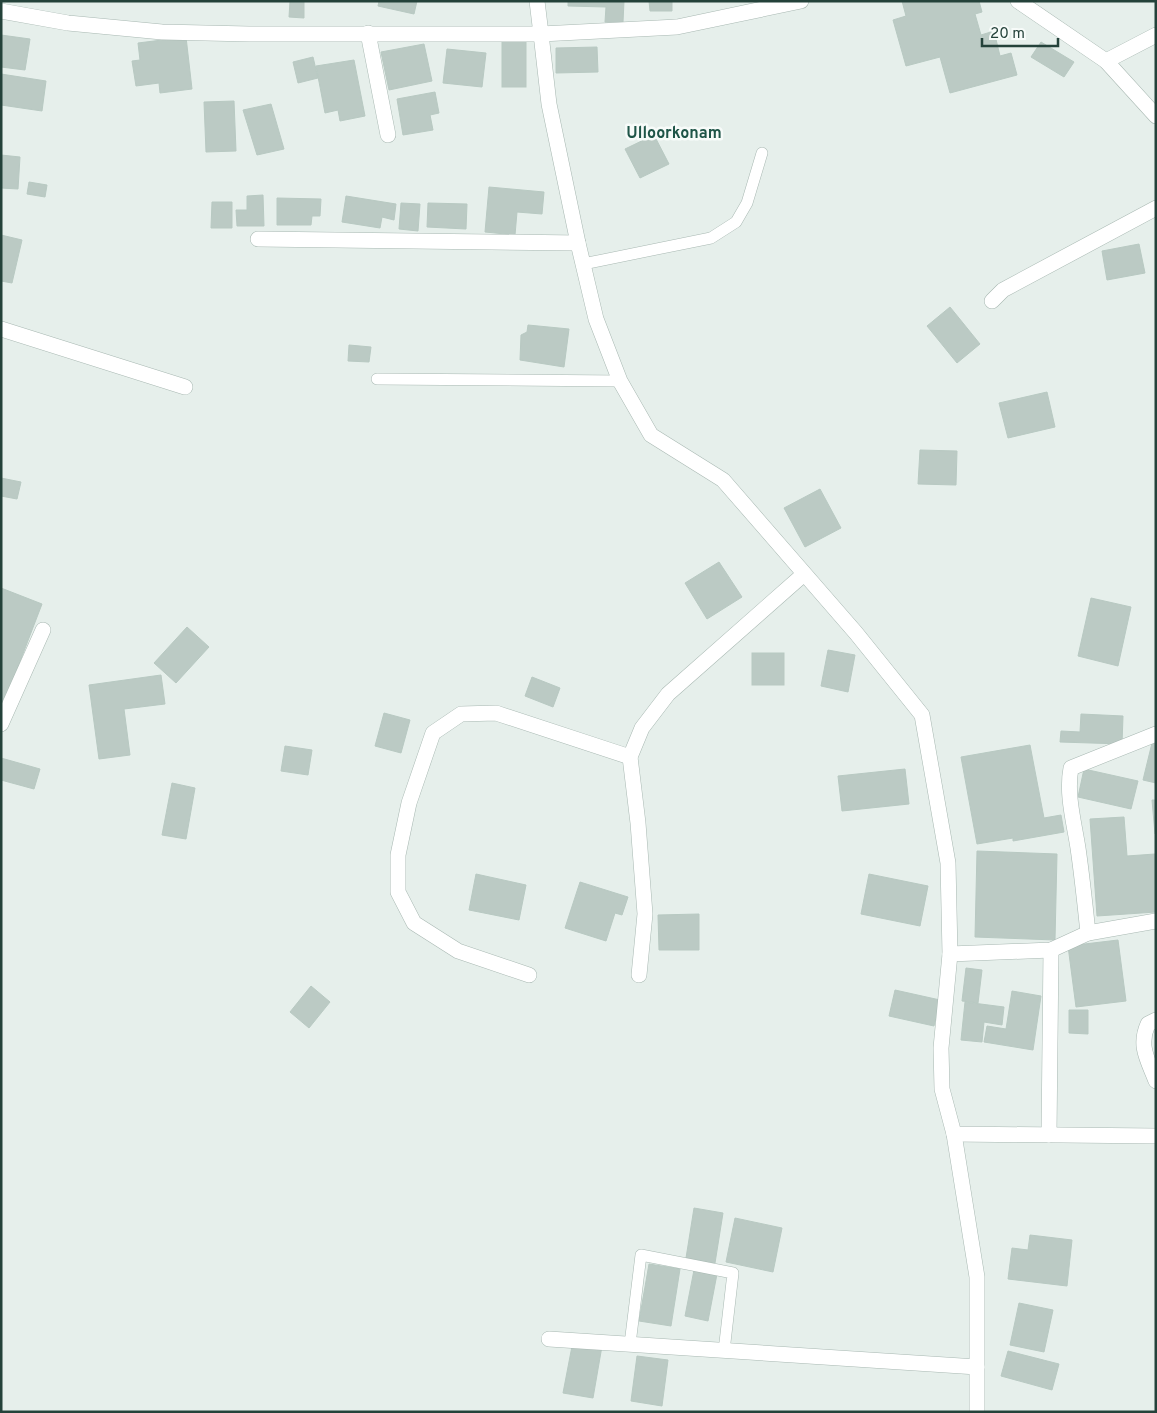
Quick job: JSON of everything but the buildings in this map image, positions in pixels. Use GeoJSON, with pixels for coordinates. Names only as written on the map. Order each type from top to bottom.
{"type":"FeatureCollection","features":[{"type":"Feature","properties":{"kind":"street"},"geometry":{"type":"LineString","coordinates":[[537,1],[549,104],[578,243],[596,318],[620,382],[651,435],[723,480],[856,632],[922,715],[948,863],[950,954],[941,1048],[942,1089],[954,1134],[977,1277],[977,1412]]}},
{"type":"Feature","properties":{"kind":"street"},"geometry":{"type":"LineString","coordinates":[[1,11],[68,23],[162,32],[249,34],[541,34],[678,27],[801,1]]}},
{"type":"Feature","properties":{"kind":"street"},"geometry":{"type":"LineString","coordinates":[[1018,1],[1106,61],[1156,116]]}},
{"type":"Feature","properties":{"kind":"street"},"geometry":{"type":"LineString","coordinates":[[368,34],[388,135]]}},
{"type":"Feature","properties":{"kind":"street"},"geometry":{"type":"LineString","coordinates":[[1106,61],[1156,35]]}},
{"type":"Feature","properties":{"kind":"street"},"geometry":{"type":"LineString","coordinates":[[992,301],[1003,290],[1156,208]]}},
{"type":"Feature","properties":{"kind":"street"},"geometry":{"type":"LineString","coordinates":[[258,238],[578,243]]}},
{"type":"Feature","properties":{"kind":"street"},"geometry":{"type":"LineString","coordinates":[[1,329],[185,387]]}},
{"type":"Feature","properties":{"kind":"street"},"geometry":{"type":"LineString","coordinates":[[639,975],[645,914],[638,823],[630,757],[642,728],[668,694],[804,574]]}},
{"type":"Feature","properties":{"kind":"street"},"geometry":{"type":"LineString","coordinates":[[1,724],[43,630]]}},
{"type":"Feature","properties":{"kind":"street"},"geometry":{"type":"LineString","coordinates":[[529,975],[458,951],[414,923],[398,892],[398,855],[409,803],[433,733],[461,714],[496,713],[630,757]]}},
{"type":"Feature","properties":{"kind":"street"},"geometry":{"type":"LineString","coordinates":[[1088,932],[1078,846],[1072,814],[1069,779],[1071,768],[1156,734]]}},
{"type":"Feature","properties":{"kind":"street"},"geometry":{"type":"LineString","coordinates":[[950,954],[1051,950],[1088,932],[1156,921]]}},
{"type":"Feature","properties":{"kind":"street"},"geometry":{"type":"LineString","coordinates":[[1049,1135],[1051,950]]}},
{"type":"Feature","properties":{"kind":"street"},"geometry":{"type":"LineString","coordinates":[[1156,1020],[1148,1024],[1144,1034],[1143,1047],[1156,1081]]}},
{"type":"Feature","properties":{"kind":"street"},"geometry":{"type":"LineString","coordinates":[[954,1134],[1156,1136]]}},
{"type":"Feature","properties":{"kind":"street"},"geometry":{"type":"LineString","coordinates":[[549,1339],[977,1367]]}},
{"type":"Feature","properties":{"kind":"lane"},"geometry":{"type":"LineString","coordinates":[[583,264],[712,238],[736,222],[748,203],[762,153]]}},
{"type":"Feature","properties":{"kind":"lane"},"geometry":{"type":"LineString","coordinates":[[377,379],[620,382]]}},
{"type":"Feature","properties":{"kind":"lane"},"geometry":{"type":"LineString","coordinates":[[630,1344],[640,1255],[733,1273],[724,1350]]}},
{"type":"Feature","properties":{"kind":"district","name":"Ulloorkonam"},"geometry":{"type":"Point","coordinates":[674,134]}}]}
